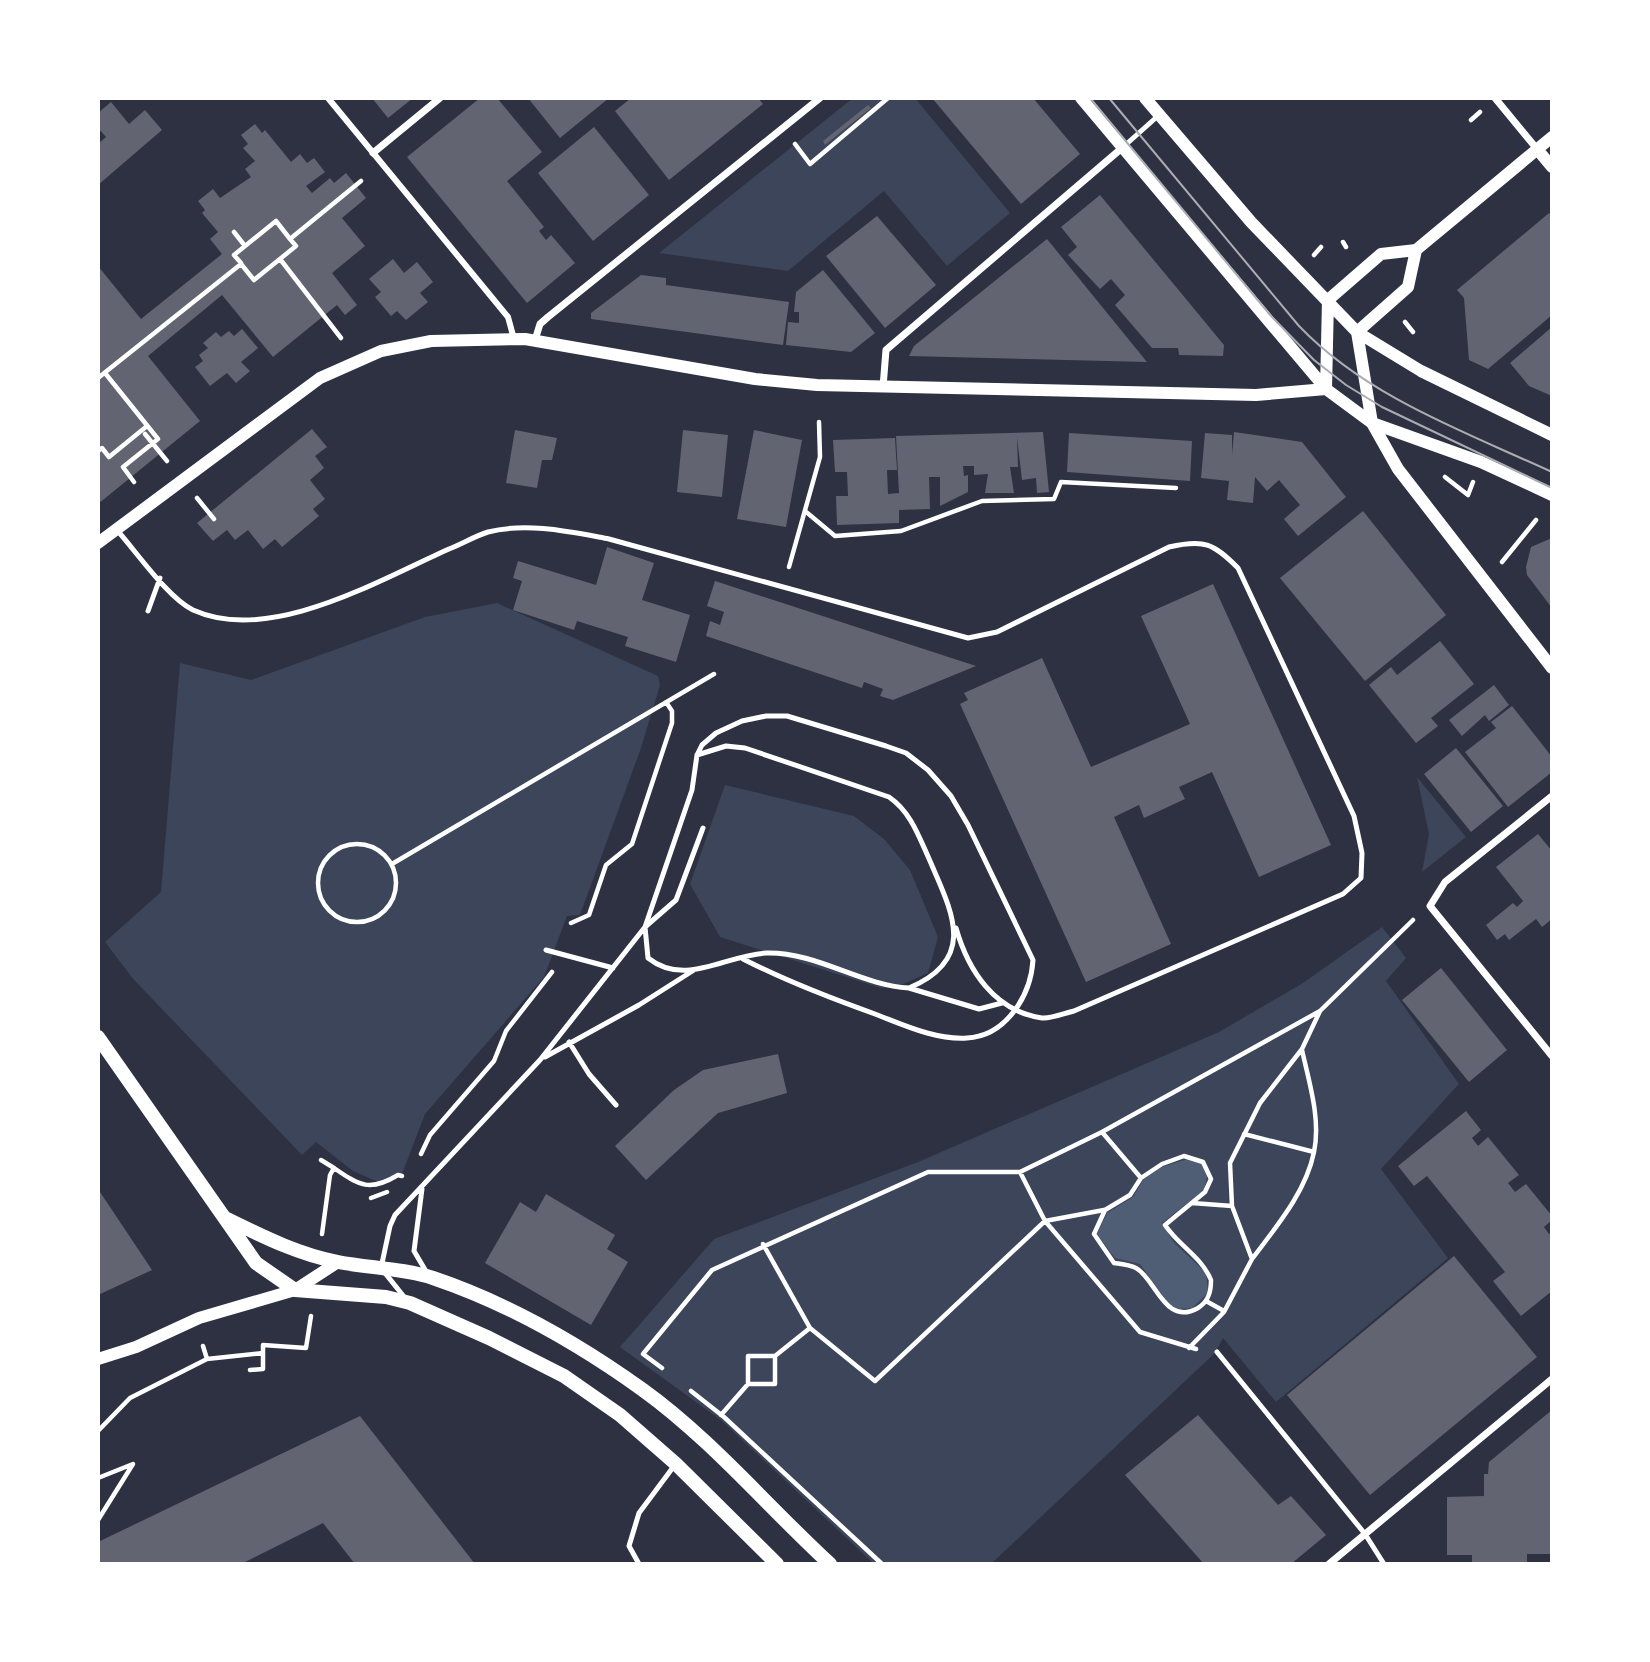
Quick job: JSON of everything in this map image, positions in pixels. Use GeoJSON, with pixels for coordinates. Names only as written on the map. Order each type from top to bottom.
{"type":"FeatureCollection","features":[{"type":"Feature","properties":{"kind":"main road"},"geometry":{"type":"LineString","coordinates":[[98,1037],[256,1263],[295,1290],[386,1297],[410,1303],[489,1338],[564,1376],[620,1415],[676,1464],[777,1564]]}},
{"type":"Feature","properties":{"kind":"main road"},"geometry":{"type":"LineString","coordinates":[[221,1216],[283,1247],[338,1262],[430,1277],[505,1307],[581,1349],[645,1391],[700,1439],[830,1564]]}},
{"type":"Feature","properties":{"kind":"street"},"geometry":{"type":"LineString","coordinates":[[328,98],[508,317],[514,339]]}},
{"type":"Feature","properties":{"kind":"street"},"geometry":{"type":"LineString","coordinates":[[373,153],[440,98]]}},
{"type":"Feature","properties":{"kind":"street"},"geometry":{"type":"LineString","coordinates":[[535,340],[540,324],[548,317],[820,98]]}},
{"type":"Feature","properties":{"kind":"street"},"geometry":{"type":"LineString","coordinates":[[1081,98],[1326,389],[1372,423],[1480,462],[1552,495]]}},
{"type":"Feature","properties":{"kind":"street"},"geometry":{"type":"LineString","coordinates":[[1145,98],[1251,222],[1357,332],[1421,371],[1552,435]]}},
{"type":"Feature","properties":{"kind":"street"},"geometry":{"type":"LineString","coordinates":[[1495,98],[1552,167]]}},
{"type":"Feature","properties":{"kind":"street"},"geometry":{"type":"LineString","coordinates":[[1326,389],[1328,300],[1381,254],[1416,250],[1552,138]]}},
{"type":"Feature","properties":{"kind":"street"},"geometry":{"type":"LineString","coordinates":[[883,387],[886,350],[1122,148]]}},
{"type":"Feature","properties":{"kind":"street"},"geometry":{"type":"LineString","coordinates":[[1357,332],[1408,287],[1416,250]]}},
{"type":"Feature","properties":{"kind":"street"},"geometry":{"type":"LineString","coordinates":[[1357,332],[1372,423],[1398,469],[1552,668]]}},
{"type":"Feature","properties":{"kind":"street"},"geometry":{"type":"LineString","coordinates":[[98,542],[320,378],[381,351],[431,341],[535,340],[755,379],[883,387],[1256,394],[1326,389]]}},
{"type":"Feature","properties":{"kind":"street"},"geometry":{"type":"LineString","coordinates":[[1552,796],[1445,881],[1430,906],[1552,1056]]}},
{"type":"Feature","properties":{"kind":"street"},"geometry":{"type":"LineString","coordinates":[[98,1359],[136,1347],[199,1318],[295,1290],[338,1262]]}},
{"type":"Feature","properties":{"kind":"street"},"geometry":{"type":"LineString","coordinates":[[1329,1564],[1552,1379]]}},
{"type":"Feature","properties":{"kind":"lane"},"geometry":{"type":"LineString","coordinates":[[1122,148],[1160,115]]}},
{"type":"Feature","properties":{"kind":"lane"},"geometry":{"type":"LineString","coordinates":[[115,528],[193,610],[260,621],[303,612],[489,532],[553,528],[622,543],[968,638],[998,632],[1169,547],[1194,541],[1218,547],[1238,568],[1354,816],[1363,853],[1361,878],[1343,894],[1074,1011],[1043,1018],[1002,1003],[978,979],[965,959],[952,912],[914,826],[901,805],[889,797],[745,748],[726,746],[697,755]]}},
{"type":"Feature","properties":{"kind":"lane"},"geometry":{"type":"LineString","coordinates":[[148,611],[160,578]]}},
{"type":"Feature","properties":{"kind":"lane"},"geometry":{"type":"LineString","coordinates":[[743,959],[781,979],[922,1032],[970,1038],[999,1026],[1021,1004],[1032,981],[1033,960],[1012,914],[951,796],[928,770],[906,754],[787,716],[766,716],[742,721],[716,733],[702,745],[697,755],[692,790],[645,927],[648,958],[661,968],[694,970],[759,954],[786,953],[979,1009],[1002,1003]]}},
{"type":"Feature","properties":{"kind":"lane"},"geometry":{"type":"LineString","coordinates":[[410,1303],[381,1268],[395,1216],[540,1060],[645,927],[668,909],[682,890],[703,828]]}},
{"type":"Feature","properties":{"kind":"lane"},"geometry":{"type":"LineString","coordinates":[[909,988],[931,977],[946,961],[956,928]]}},
{"type":"Feature","properties":{"kind":"lane"},"geometry":{"type":"LineString","coordinates":[[546,950],[613,968]]}},
{"type":"Feature","properties":{"kind":"lane"},"geometry":{"type":"LineString","coordinates":[[540,1060],[639,1005],[694,970]]}},
{"type":"Feature","properties":{"kind":"lane"},"geometry":{"type":"LineString","coordinates":[[569,1042],[589,1074],[616,1105]]}},
{"type":"Feature","properties":{"kind":"lane"},"geometry":{"type":"LineString","coordinates":[[422,1186],[414,1251],[430,1277]]}},
{"type":"Feature","properties":{"kind":"lane"},"geometry":{"type":"LineString","coordinates":[[1217,1352],[1365,1534],[1384,1564]]}},
{"type":"Feature","properties":{"kind":"lane"},"geometry":{"type":"LineString","coordinates":[[639,1564],[629,1546],[639,1513],[676,1464]]}},
{"type":"Feature","properties":{"kind":"path"},"geometry":{"type":"LineString","coordinates":[[795,144],[810,164],[888,98]]}},
{"type":"Feature","properties":{"kind":"path"},"geometry":{"type":"LineString","coordinates":[[290,239],[361,181]]}},
{"type":"Feature","properties":{"kind":"path"},"geometry":{"type":"LineString","coordinates":[[276,221],[290,239],[296,246],[254,280],[234,255],[276,221]]}},
{"type":"Feature","properties":{"kind":"path"},"geometry":{"type":"LineString","coordinates":[[234,232],[245,246]]}},
{"type":"Feature","properties":{"kind":"path"},"geometry":{"type":"LineString","coordinates":[[280,259],[341,338]]}},
{"type":"Feature","properties":{"kind":"path"},"geometry":{"type":"LineString","coordinates":[[98,378],[241,264]]}},
{"type":"Feature","properties":{"kind":"path"},"geometry":{"type":"LineString","coordinates":[[1402,319],[1413,332]]}},
{"type":"Feature","properties":{"kind":"path"},"geometry":{"type":"LineString","coordinates":[[105,373],[158,439],[123,467],[134,482]]}},
{"type":"Feature","properties":{"kind":"path"},"geometry":{"type":"LineString","coordinates":[[788,571],[820,457],[819,422]]}},
{"type":"Feature","properties":{"kind":"path"},"geometry":{"type":"LineString","coordinates":[[98,452],[102,448],[109,457],[147,426]]}},
{"type":"Feature","properties":{"kind":"path"},"geometry":{"type":"LineString","coordinates":[[805,511],[835,536],[901,531],[982,501],[1054,499],[1060,482],[1176,488]]}},
{"type":"Feature","properties":{"kind":"path"},"geometry":{"type":"LineString","coordinates":[[1508,558],[1536,520]]}},
{"type":"Feature","properties":{"kind":"path"},"geometry":{"type":"LineString","coordinates":[[392,864],[714,674]]}},
{"type":"Feature","properties":{"kind":"path"},"geometry":{"type":"LineString","coordinates":[[571,923],[589,915],[606,865],[632,844],[672,723],[671,711],[666,702]]}},
{"type":"Feature","properties":{"kind":"path"},"geometry":{"type":"LineString","coordinates":[[349,844],[374,848],[392,864],[396,876],[393,900],[377,918],[365,922],[341,920],[323,904],[317,879],[328,857],[338,849],[349,844]]}},
{"type":"Feature","properties":{"kind":"path"},"geometry":{"type":"LineString","coordinates":[[666,1372],[643,1354],[712,1270],[763,1244],[928,1172],[1020,1172],[1102,1132],[1320,1012],[1421,912]]}},
{"type":"Feature","properties":{"kind":"path"},"geometry":{"type":"LineString","coordinates":[[420,1157],[430,1135],[494,1061],[506,1031],[554,969]]}},
{"type":"Feature","properties":{"kind":"path"},"geometry":{"type":"LineString","coordinates":[[1252,1259],[1232,1206],[1230,1163],[1260,1103],[1302,1049],[1320,1012]]}},
{"type":"Feature","properties":{"kind":"path"},"geometry":{"type":"LineString","coordinates":[[1189,1348],[1224,1312],[1252,1259],[1292,1206],[1314,1152],[1315,1105],[1302,1049]]}},
{"type":"Feature","properties":{"kind":"path"},"geometry":{"type":"LineString","coordinates":[[1102,1132],[1141,1178]]}},
{"type":"Feature","properties":{"kind":"path"},"geometry":{"type":"LineString","coordinates":[[1244,1135],[1314,1152]]}},
{"type":"Feature","properties":{"kind":"path"},"geometry":{"type":"LineString","coordinates":[[763,1244],[810,1328],[875,1381],[1045,1221],[1105,1210],[1130,1195],[1141,1178],[1162,1164],[1184,1156],[1198,1158],[1207,1166],[1211,1180],[1205,1192],[1165,1225],[1176,1242],[1199,1258],[1208,1273],[1211,1287],[1206,1301],[1193,1310],[1176,1310],[1158,1296],[1137,1268],[1114,1263],[1094,1234],[1105,1210]]}},
{"type":"Feature","properties":{"kind":"path"},"geometry":{"type":"LineString","coordinates":[[321,1160],[334,1170],[328,1183]]}},
{"type":"Feature","properties":{"kind":"path"},"geometry":{"type":"LineString","coordinates":[[334,1168],[361,1184],[372,1186],[380,1186],[398,1175]]}},
{"type":"Feature","properties":{"kind":"path"},"geometry":{"type":"LineString","coordinates":[[1020,1172],[1045,1221],[1140,1332],[1189,1348],[1217,1352]]}},
{"type":"Feature","properties":{"kind":"path"},"geometry":{"type":"LineString","coordinates":[[402,1186],[409,1178]]}},
{"type":"Feature","properties":{"kind":"path"},"geometry":{"type":"LineString","coordinates":[[371,1198],[392,1190]]}},
{"type":"Feature","properties":{"kind":"path"},"geometry":{"type":"LineString","coordinates":[[1191,1203],[1232,1206]]}},
{"type":"Feature","properties":{"kind":"path"},"geometry":{"type":"LineString","coordinates":[[1206,1301],[1224,1312]]}},
{"type":"Feature","properties":{"kind":"path"},"geometry":{"type":"LineString","coordinates":[[714,1424],[748,1384],[748,1356],[775,1356],[810,1328]]}},
{"type":"Feature","properties":{"kind":"path"},"geometry":{"type":"LineString","coordinates":[[263,1353],[262,1343],[263,1368],[250,1370],[263,1369],[263,1353]]}},
{"type":"Feature","properties":{"kind":"path"},"geometry":{"type":"LineString","coordinates":[[203,1346],[207,1359]]}},
{"type":"Feature","properties":{"kind":"path"},"geometry":{"type":"LineString","coordinates":[[98,1431],[130,1398],[207,1359],[263,1353]]}},
{"type":"Feature","properties":{"kind":"path"},"geometry":{"type":"LineString","coordinates":[[748,1384],[775,1384],[775,1356]]}},
{"type":"Feature","properties":{"kind":"path"},"geometry":{"type":"LineString","coordinates":[[685,1387],[724,1417],[883,1564]]}},
{"type":"Feature","properties":{"kind":"path"},"geometry":{"type":"LineString","coordinates":[[98,1478],[133,1464],[98,1520]]}},
{"type":"Feature","properties":{"kind":"shaded area"},"geometry":{"type":"Polygon","coordinates":[[[853,98],[915,98],[1010,213],[947,266],[884,191],[788,271],[659,253],[853,98]]]}},
{"type":"Feature","properties":{"kind":"shaded area"},"geometry":{"type":"Polygon","coordinates":[[[497,603],[658,676],[660,685],[641,748],[580,915],[567,916],[544,977],[425,1114],[402,1174],[383,1184],[353,1171],[316,1142],[302,1155],[134,980],[105,942],[161,892],[180,663],[251,680],[425,617],[497,603]]]}},
{"type":"Feature","properties":{"kind":"shaded area"},"geometry":{"type":"Polygon","coordinates":[[[1417,777],[1466,837],[1422,872],[1429,834],[1417,777]]]}},
{"type":"Feature","properties":{"kind":"shaded area"},"geometry":{"type":"Polygon","coordinates":[[[725,785],[854,816],[884,839],[910,870],[938,937],[928,973],[901,985],[881,988],[720,937],[690,884],[725,785]]]}},
{"type":"Feature","properties":{"kind":"shaded area"},"geometry":{"type":"Polygon","coordinates":[[[1382,927],[1406,958],[1386,981],[1459,1084],[1381,1169],[1448,1258],[1276,1402],[1223,1338],[1215,1353],[991,1564],[874,1564],[722,1421],[620,1347],[714,1239],[918,1162],[1219,1032],[1303,983],[1382,927]]]}},
{"type":"Feature","properties":{"kind":"shaded area"},"geometry":{"type":"Polygon","coordinates":[[[1191,1158],[1201,1162],[1208,1173],[1204,1190],[1162,1223],[1174,1243],[1206,1273],[1208,1293],[1192,1308],[1177,1309],[1169,1304],[1140,1264],[1115,1258],[1097,1234],[1107,1213],[1133,1197],[1144,1179],[1162,1167],[1191,1158]]]}},
{"type":"Feature","properties":{"kind":"building"},"geometry":{"type":"Polygon","coordinates":[[[372,98],[413,98],[388,118],[372,98]]]}},
{"type":"Feature","properties":{"kind":"building"},"geometry":{"type":"Polygon","coordinates":[[[480,98],[497,98],[542,152],[507,181],[544,227],[539,231],[546,240],[551,235],[575,263],[527,303],[407,157],[480,98]]]}},
{"type":"Feature","properties":{"kind":"building"},"geometry":{"type":"Polygon","coordinates":[[[528,98],[609,98],[560,138],[528,98]]]}},
{"type":"Feature","properties":{"kind":"building"},"geometry":{"type":"Polygon","coordinates":[[[631,98],[758,98],[763,104],[669,180],[615,111],[631,98]]]}},
{"type":"Feature","properties":{"kind":"building"},"geometry":{"type":"Polygon","coordinates":[[[932,98],[1033,98],[1080,154],[1021,204],[932,98]]]}},
{"type":"Feature","properties":{"kind":"building"},"geometry":{"type":"Polygon","coordinates":[[[111,102],[129,124],[145,110],[162,130],[98,185],[98,144],[106,137],[98,128],[98,113],[111,102]]]}},
{"type":"Feature","properties":{"kind":"building"},"geometry":{"type":"Polygon","coordinates":[[[868,105],[871,108],[825,145],[823,141],[868,105]]]}},
{"type":"Feature","properties":{"kind":"building"},"geometry":{"type":"Polygon","coordinates":[[[255,124],[262,133],[265,130],[291,162],[300,154],[307,163],[314,158],[325,172],[306,186],[312,193],[330,178],[334,183],[346,173],[366,198],[342,218],[365,246],[332,273],[357,305],[345,315],[337,305],[273,357],[222,295],[148,356],[200,421],[98,504],[98,266],[141,319],[222,254],[210,239],[218,232],[202,213],[205,210],[198,201],[213,189],[220,198],[251,177],[245,169],[255,161],[243,148],[248,144],[241,135],[255,124]]]}},
{"type":"Feature","properties":{"kind":"building"},"geometry":{"type":"Polygon","coordinates":[[[594,127],[649,195],[593,241],[538,173],[594,127]]]}},
{"type":"Feature","properties":{"kind":"building"},"geometry":{"type":"Polygon","coordinates":[[[1100,195],[1224,345],[1223,356],[1179,355],[1178,348],[1152,348],[1115,305],[1125,295],[1111,279],[1100,289],[1068,255],[1077,247],[1061,227],[1100,195]]]}},
{"type":"Feature","properties":{"kind":"building"},"geometry":{"type":"Polygon","coordinates":[[[1549,213],[1552,217],[1552,315],[1488,369],[1469,360],[1464,298],[1457,290],[1549,213]]]}},
{"type":"Feature","properties":{"kind":"building"},"geometry":{"type":"Polygon","coordinates":[[[877,216],[936,285],[885,328],[826,256],[877,216]]]}},
{"type":"Feature","properties":{"kind":"building"},"geometry":{"type":"Polygon","coordinates":[[[1047,239],[1147,362],[909,356],[914,346],[1047,239]]]}},
{"type":"Feature","properties":{"kind":"building"},"geometry":{"type":"Polygon","coordinates":[[[393,259],[404,273],[417,262],[433,282],[420,293],[428,302],[406,320],[397,311],[391,316],[375,297],[381,292],[369,279],[393,259]]]}},
{"type":"Feature","properties":{"kind":"building"},"geometry":{"type":"Polygon","coordinates":[[[823,270],[875,333],[851,352],[786,345],[788,322],[799,323],[799,312],[794,312],[796,292],[823,270]]]}},
{"type":"Feature","properties":{"kind":"building"},"geometry":{"type":"Polygon","coordinates":[[[641,275],[666,278],[666,285],[789,302],[783,345],[591,319],[591,313],[641,275]]]}},
{"type":"Feature","properties":{"kind":"building"},"geometry":{"type":"Polygon","coordinates":[[[1552,327],[1552,396],[1529,386],[1510,363],[1552,327]]]}},
{"type":"Feature","properties":{"kind":"building"},"geometry":{"type":"Polygon","coordinates":[[[242,329],[258,348],[241,362],[250,371],[236,383],[227,373],[210,386],[195,367],[203,361],[199,355],[208,348],[203,343],[216,332],[221,337],[229,331],[234,336],[242,329]]]}},
{"type":"Feature","properties":{"kind":"building"},"geometry":{"type":"Polygon","coordinates":[[[312,429],[327,447],[315,456],[324,468],[310,480],[325,499],[313,509],[319,516],[282,547],[275,539],[263,549],[248,530],[235,540],[227,530],[213,541],[197,523],[312,429]]]}},
{"type":"Feature","properties":{"kind":"building"},"geometry":{"type":"Polygon","coordinates":[[[515,430],[557,438],[552,460],[542,460],[537,488],[506,483],[515,430]]]}},
{"type":"Feature","properties":{"kind":"building"},"geometry":{"type":"Polygon","coordinates":[[[683,430],[728,435],[722,497],[677,492],[683,430]]]}},
{"type":"Feature","properties":{"kind":"building"},"geometry":{"type":"Polygon","coordinates":[[[754,430],[802,440],[786,527],[737,519],[754,430]]]}},
{"type":"Feature","properties":{"kind":"building"},"geometry":{"type":"Polygon","coordinates":[[[1043,432],[1049,492],[1037,493],[1036,478],[1022,480],[1017,437],[1018,467],[1010,467],[1014,493],[985,493],[988,474],[974,475],[974,466],[963,466],[964,476],[968,475],[968,492],[940,506],[940,477],[929,477],[930,509],[899,510],[899,523],[837,525],[836,496],[848,496],[847,472],[835,472],[833,440],[895,438],[897,470],[887,470],[888,494],[899,493],[896,436],[1043,432]]]}},
{"type":"Feature","properties":{"kind":"building"},"geometry":{"type":"Polygon","coordinates":[[[1234,432],[1302,442],[1346,497],[1298,536],[1284,519],[1300,505],[1279,480],[1267,491],[1255,477],[1253,503],[1227,500],[1229,481],[1201,478],[1205,433],[1232,435],[1232,455],[1234,432]]]}},
{"type":"Feature","properties":{"kind":"building"},"geometry":{"type":"Polygon","coordinates":[[[1069,433],[1192,441],[1190,481],[1067,472],[1069,433]]]}},
{"type":"Feature","properties":{"kind":"building"},"geometry":{"type":"Polygon","coordinates":[[[1363,511],[1446,615],[1365,681],[1280,578],[1363,511]]]}},
{"type":"Feature","properties":{"kind":"building"},"geometry":{"type":"Polygon","coordinates":[[[1552,538],[1552,608],[1527,575],[1526,567],[1531,547],[1552,538]]]}},
{"type":"Feature","properties":{"kind":"building"},"geometry":{"type":"Polygon","coordinates":[[[607,547],[654,563],[642,600],[690,615],[676,662],[625,646],[628,637],[577,621],[574,630],[513,610],[522,581],[513,578],[518,561],[596,585],[607,547]]]}},
{"type":"Feature","properties":{"kind":"building"},"geometry":{"type":"Polygon","coordinates":[[[715,581],[976,666],[893,700],[880,696],[883,689],[864,682],[862,688],[706,636],[710,621],[720,625],[724,612],[707,606],[715,581]]]}},
{"type":"Feature","properties":{"kind":"building"},"geometry":{"type":"Polygon","coordinates":[[[1213,584],[1331,845],[1259,877],[1212,772],[1179,787],[1185,799],[1144,818],[1139,805],[1114,817],[1171,944],[1086,982],[960,704],[968,700],[964,693],[1042,658],[1091,767],[1190,724],[1141,616],[1213,584]]]}},
{"type":"Feature","properties":{"kind":"building"},"geometry":{"type":"Polygon","coordinates":[[[1440,641],[1474,684],[1431,718],[1438,726],[1416,743],[1369,685],[1391,667],[1397,675],[1440,641]]]}},
{"type":"Feature","properties":{"kind":"building"},"geometry":{"type":"Polygon","coordinates":[[[1494,685],[1509,705],[1489,721],[1485,715],[1462,736],[1449,720],[1494,685]]]}},
{"type":"Feature","properties":{"kind":"building"},"geometry":{"type":"Polygon","coordinates":[[[1512,706],[1552,757],[1552,772],[1508,807],[1465,752],[1496,728],[1491,722],[1512,706]]]}},
{"type":"Feature","properties":{"kind":"building"},"geometry":{"type":"Polygon","coordinates":[[[1456,748],[1503,806],[1471,832],[1424,774],[1456,748]]]}},
{"type":"Feature","properties":{"kind":"building"},"geometry":{"type":"Polygon","coordinates":[[[1538,834],[1552,851],[1552,919],[1542,927],[1536,919],[1509,940],[1505,934],[1497,940],[1486,925],[1513,903],[1517,907],[1523,901],[1496,867],[1538,834]]]}},
{"type":"Feature","properties":{"kind":"building"},"geometry":{"type":"Polygon","coordinates":[[[1441,968],[1507,1050],[1469,1082],[1402,1000],[1441,968]]]}},
{"type":"Feature","properties":{"kind":"building"},"geometry":{"type":"Polygon","coordinates":[[[778,1054],[787,1093],[718,1113],[646,1180],[615,1146],[674,1090],[703,1070],[778,1054]]]}},
{"type":"Feature","properties":{"kind":"building"},"geometry":{"type":"Polygon","coordinates":[[[1466,1111],[1481,1130],[1472,1138],[1478,1146],[1488,1137],[1519,1175],[1508,1183],[1515,1192],[1526,1184],[1552,1216],[1552,1220],[1544,1227],[1549,1234],[1552,1232],[1552,1291],[1521,1316],[1493,1281],[1505,1272],[1427,1176],[1414,1186],[1398,1166],[1466,1111]]]}},
{"type":"Feature","properties":{"kind":"building"},"geometry":{"type":"Polygon","coordinates":[[[98,1189],[152,1270],[98,1295],[98,1189]]]}},
{"type":"Feature","properties":{"kind":"building"},"geometry":{"type":"Polygon","coordinates":[[[546,1194],[615,1235],[607,1249],[628,1262],[591,1325],[485,1263],[520,1202],[536,1212],[546,1194]]]}},
{"type":"Feature","properties":{"kind":"building"},"geometry":{"type":"Polygon","coordinates":[[[1454,1256],[1537,1357],[1370,1495],[1287,1395],[1454,1256]]]}},
{"type":"Feature","properties":{"kind":"building"},"geometry":{"type":"Polygon","coordinates":[[[1552,1410],[1552,1554],[1527,1554],[1527,1564],[1472,1564],[1472,1555],[1447,1555],[1447,1497],[1484,1496],[1484,1474],[1488,1474],[1489,1462],[1552,1410]]]}},
{"type":"Feature","properties":{"kind":"building"},"geometry":{"type":"Polygon","coordinates":[[[1198,1415],[1278,1505],[1291,1496],[1326,1535],[1291,1564],[1204,1564],[1125,1475],[1198,1415]]]}},
{"type":"Feature","properties":{"kind":"building"},"geometry":{"type":"Polygon","coordinates":[[[360,1416],[475,1564],[355,1564],[323,1523],[241,1564],[98,1564],[98,1542],[360,1416]]]}},
{"type":"Feature","properties":{"kind":"tram line"},"geometry":{"type":"LineString","coordinates":[[1090,98],[1271,316],[1314,360],[1346,385],[1382,407],[1552,488]]}},
{"type":"Feature","properties":{"kind":"tram line"},"geometry":{"type":"LineString","coordinates":[[1109,98],[1299,326],[1326,351],[1355,373],[1418,411],[1552,472]]}}]}
